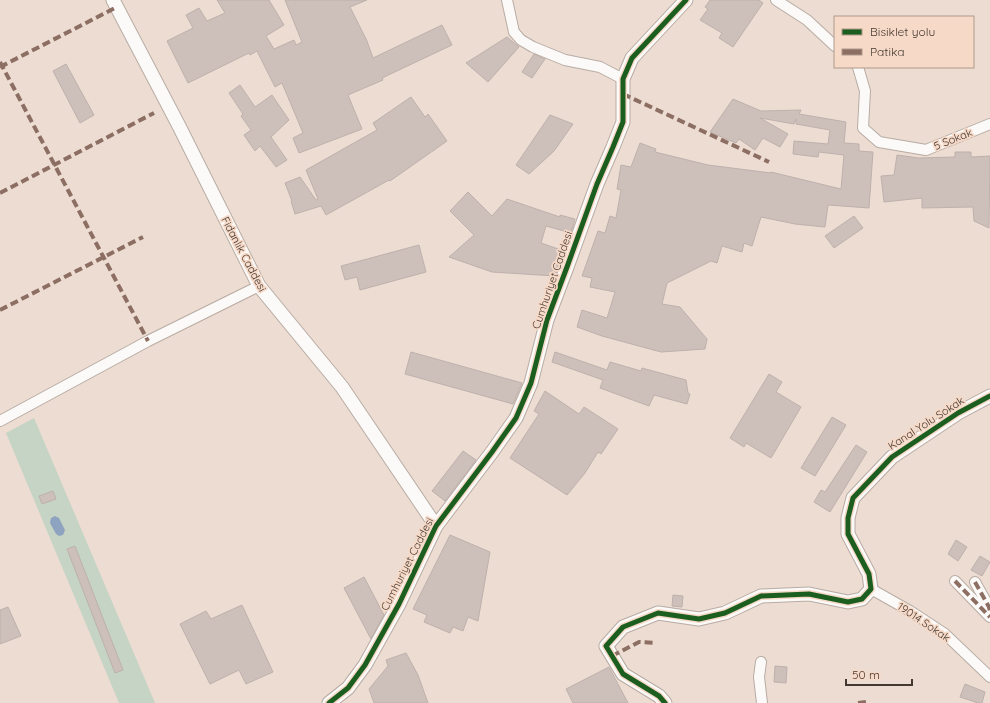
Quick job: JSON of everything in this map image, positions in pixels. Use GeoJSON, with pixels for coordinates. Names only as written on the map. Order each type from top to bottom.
{"type":"FeatureCollection","features":[{"type":"Feature","properties":{"kind":"street","name":"Fidanlık Caddesi"},"geometry":{"type":"LineString","coordinates":[[113,0],[179,126],[259,286],[342,387],[436,526]]}},
{"type":"Feature","properties":{"kind":"street"},"geometry":{"type":"LineString","coordinates":[[507,0],[514,32],[521,40],[533,47],[565,60],[600,68],[623,79]]}},
{"type":"Feature","properties":{"kind":"street","name":"Cumhuriyet Caddesi"},"geometry":{"type":"LineString","coordinates":[[329,703],[348,688],[365,665],[399,604],[436,526],[512,423],[531,383],[547,320],[596,184],[613,147],[622,122],[623,79],[632,58],[686,0]]}},
{"type":"Feature","properties":{"kind":"street"},"geometry":{"type":"LineString","coordinates":[[776,0],[807,20],[834,45]]}},
{"type":"Feature","properties":{"kind":"street","name":"5 Sokak"},"geometry":{"type":"LineString","coordinates":[[858,68],[865,92],[863,128],[879,142],[926,150],[990,124]]}},
{"type":"Feature","properties":{"kind":"street"},"geometry":{"type":"LineString","coordinates":[[0,421],[148,341],[259,286]]}},
{"type":"Feature","properties":{"kind":"street","name":"Kanal Yolu Sokak"},"geometry":{"type":"LineString","coordinates":[[871,589],[869,574],[848,534],[848,518],[853,498],[892,457],[958,413],[990,396]]}},
{"type":"Feature","properties":{"kind":"street"},"geometry":{"type":"LineString","coordinates":[[955,581],[990,617]]}},
{"type":"Feature","properties":{"kind":"street"},"geometry":{"type":"LineString","coordinates":[[975,582],[989,607],[990,612]]}},
{"type":"Feature","properties":{"kind":"street"},"geometry":{"type":"LineString","coordinates":[[665,703],[659,696],[623,674],[606,646],[623,627],[658,613],[699,619],[726,613],[761,596],[809,594],[848,602],[862,599],[871,589]]}},
{"type":"Feature","properties":{"kind":"street","name":"19014 Sokak"},"geometry":{"type":"LineString","coordinates":[[871,589],[910,611],[945,634],[990,677]]}},
{"type":"Feature","properties":{"kind":"street"},"geometry":{"type":"LineString","coordinates":[[760,662],[758,677],[762,703]]}},
{"type":"Feature","properties":{"kind":"green space"},"geometry":{"type":"Polygon","coordinates":[[[34,418],[155,703],[119,703],[6,433],[34,418]]]}},
{"type":"Feature","properties":{"kind":"water"},"geometry":{"type":"Polygon","coordinates":[[[55,516],[59,518],[65,530],[63,535],[59,536],[56,534],[50,523],[51,518],[55,516]]]}},
{"type":"Feature","properties":{"kind":"building"},"geometry":{"type":"Polygon","coordinates":[[[217,0],[269,0],[284,25],[266,36],[274,49],[294,40],[296,45],[302,42],[285,0],[367,0],[350,7],[367,41],[373,58],[442,25],[452,45],[382,78],[383,80],[348,95],[362,129],[299,153],[293,138],[303,133],[282,83],[275,87],[257,51],[250,55],[249,53],[188,83],[167,41],[193,28],[186,15],[199,8],[207,21],[225,13],[217,0]]]}},
{"type":"Feature","properties":{"kind":"building"},"geometry":{"type":"Polygon","coordinates":[[[710,0],[759,0],[763,3],[733,47],[719,38],[722,33],[700,20],[708,9],[705,7],[710,0]]]}},
{"type":"Feature","properties":{"kind":"building"},"geometry":{"type":"Polygon","coordinates":[[[507,37],[519,47],[488,82],[466,63],[507,37]]]}},
{"type":"Feature","properties":{"kind":"building"},"geometry":{"type":"Polygon","coordinates":[[[534,54],[545,59],[532,78],[522,72],[534,54]]]}},
{"type":"Feature","properties":{"kind":"building"},"geometry":{"type":"Polygon","coordinates":[[[66,64],[94,115],[80,123],[53,71],[66,64]]]}},
{"type":"Feature","properties":{"kind":"building"},"geometry":{"type":"Polygon","coordinates":[[[240,85],[255,107],[272,95],[289,120],[271,137],[287,160],[276,167],[260,146],[255,151],[244,135],[251,130],[241,116],[243,114],[229,93],[240,85]]]}},
{"type":"Feature","properties":{"kind":"building"},"geometry":{"type":"Polygon","coordinates":[[[411,97],[425,117],[428,114],[447,141],[390,181],[389,180],[326,215],[321,206],[295,214],[285,183],[300,177],[316,200],[318,199],[306,170],[377,130],[373,123],[411,97]]]}},
{"type":"Feature","properties":{"kind":"building"},"geometry":{"type":"Polygon","coordinates":[[[733,99],[761,111],[801,110],[799,114],[846,122],[844,143],[859,144],[859,151],[873,152],[869,208],[828,205],[825,227],[795,224],[761,217],[752,246],[744,243],[742,252],[722,246],[717,263],[711,261],[667,283],[662,304],[680,307],[707,339],[705,349],[661,352],[602,336],[577,327],[582,310],[607,318],[615,292],[590,287],[592,278],[582,276],[598,231],[605,233],[610,216],[616,218],[621,190],[617,189],[621,165],[631,167],[640,143],[656,149],[655,152],[708,165],[771,172],[841,189],[844,155],[819,152],[818,157],[793,154],[794,141],[828,144],[830,130],[796,124],[796,119],[794,124],[760,118],[788,134],[780,147],[763,138],[755,150],[739,139],[736,143],[710,132],[733,99]]]}},
{"type":"Feature","properties":{"kind":"building"},"geometry":{"type":"Polygon","coordinates":[[[550,115],[573,124],[554,151],[529,174],[516,165],[550,115]]]}},
{"type":"Feature","properties":{"kind":"building"},"geometry":{"type":"Polygon","coordinates":[[[955,152],[971,152],[971,157],[990,156],[989,228],[974,221],[973,207],[922,208],[922,198],[884,202],[881,176],[894,175],[897,155],[919,158],[955,157],[955,152]]]}},
{"type":"Feature","properties":{"kind":"building"},"geometry":{"type":"Polygon","coordinates":[[[468,192],[492,216],[507,199],[560,217],[560,215],[575,219],[571,233],[546,226],[541,243],[564,251],[555,276],[492,272],[449,257],[474,235],[450,211],[468,192]]]}},
{"type":"Feature","properties":{"kind":"building"},"geometry":{"type":"Polygon","coordinates":[[[854,216],[863,228],[834,248],[825,236],[854,216]]]}},
{"type":"Feature","properties":{"kind":"building"},"geometry":{"type":"Polygon","coordinates":[[[419,245],[426,272],[360,290],[357,277],[345,280],[341,266],[419,245]]]}},
{"type":"Feature","properties":{"kind":"building"},"geometry":{"type":"Polygon","coordinates":[[[411,352],[522,383],[513,404],[405,374],[411,352]]]}},
{"type":"Feature","properties":{"kind":"building"},"geometry":{"type":"Polygon","coordinates":[[[555,352],[607,370],[610,362],[641,371],[642,368],[686,380],[688,393],[690,394],[687,404],[654,395],[649,406],[600,388],[603,380],[552,362],[555,352]]]}},
{"type":"Feature","properties":{"kind":"building"},"geometry":{"type":"Polygon","coordinates":[[[769,374],[782,382],[776,392],[801,407],[771,458],[746,443],[744,447],[730,438],[769,374]]]}},
{"type":"Feature","properties":{"kind":"building"},"geometry":{"type":"Polygon","coordinates":[[[545,391],[579,414],[584,407],[618,429],[601,454],[598,452],[585,473],[567,495],[510,458],[539,414],[534,411],[545,391]]]}},
{"type":"Feature","properties":{"kind":"building"},"geometry":{"type":"Polygon","coordinates":[[[832,417],[846,425],[815,476],[801,468],[832,417]]]}},
{"type":"Feature","properties":{"kind":"building"},"geometry":{"type":"Polygon","coordinates":[[[856,445],[867,452],[830,512],[814,502],[821,490],[825,492],[856,445]]]}},
{"type":"Feature","properties":{"kind":"building"},"geometry":{"type":"Polygon","coordinates":[[[463,451],[476,460],[445,501],[432,491],[463,451]]]}},
{"type":"Feature","properties":{"kind":"building"},"geometry":{"type":"Polygon","coordinates":[[[53,491],[56,499],[42,504],[39,496],[53,491]]]}},
{"type":"Feature","properties":{"kind":"building"},"geometry":{"type":"Polygon","coordinates":[[[450,535],[490,552],[478,621],[468,617],[463,631],[453,627],[450,633],[424,622],[427,615],[413,609],[450,535]]]}},
{"type":"Feature","properties":{"kind":"building"},"geometry":{"type":"Polygon","coordinates":[[[956,540],[967,547],[958,561],[948,554],[956,540]]]}},
{"type":"Feature","properties":{"kind":"building"},"geometry":{"type":"Polygon","coordinates":[[[75,546],[123,670],[115,673],[67,549],[75,546]]]}},
{"type":"Feature","properties":{"kind":"building"},"geometry":{"type":"Polygon","coordinates":[[[980,556],[990,562],[982,576],[971,570],[980,556]]]}},
{"type":"Feature","properties":{"kind":"building"},"geometry":{"type":"Polygon","coordinates":[[[364,577],[384,615],[371,639],[344,588],[364,577]]]}},
{"type":"Feature","properties":{"kind":"building"},"geometry":{"type":"Polygon","coordinates":[[[673,595],[683,596],[682,607],[672,606],[673,595]]]}},
{"type":"Feature","properties":{"kind":"building"},"geometry":{"type":"Polygon","coordinates":[[[242,605],[273,672],[246,684],[239,670],[210,684],[180,624],[206,611],[211,619],[242,605]]]}},
{"type":"Feature","properties":{"kind":"building"},"geometry":{"type":"Polygon","coordinates":[[[8,607],[21,636],[0,644],[0,610],[8,607]]]}},
{"type":"Feature","properties":{"kind":"building"},"geometry":{"type":"Polygon","coordinates":[[[406,653],[418,675],[428,703],[374,703],[369,689],[388,666],[386,660],[406,653]]]}},
{"type":"Feature","properties":{"kind":"building"},"geometry":{"type":"Polygon","coordinates":[[[775,666],[787,667],[786,683],[774,682],[775,666]]]}},
{"type":"Feature","properties":{"kind":"building"},"geometry":{"type":"Polygon","coordinates":[[[609,667],[628,703],[573,703],[566,689],[609,667]]]}},
{"type":"Feature","properties":{"kind":"building"},"geometry":{"type":"Polygon","coordinates":[[[965,684],[985,692],[982,703],[960,697],[965,684]]]}},
{"type":"Feature","properties":{"kind":"marked path"},"geometry":{"type":"LineString","coordinates":[[0,67],[117,7]]}},
{"type":"Feature","properties":{"kind":"marked path"},"geometry":{"type":"LineString","coordinates":[[0,62],[148,341]]}},
{"type":"Feature","properties":{"kind":"marked path"},"geometry":{"type":"LineString","coordinates":[[623,94],[769,162]]}},
{"type":"Feature","properties":{"kind":"marked path"},"geometry":{"type":"LineString","coordinates":[[0,193],[154,113]]}},
{"type":"Feature","properties":{"kind":"marked path"},"geometry":{"type":"LineString","coordinates":[[0,310],[143,237]]}},
{"type":"Feature","properties":{"kind":"marked path"},"geometry":{"type":"LineString","coordinates":[[955,581],[990,617]]}},
{"type":"Feature","properties":{"kind":"marked path"},"geometry":{"type":"LineString","coordinates":[[975,582],[989,607],[990,612]]}},
{"type":"Feature","properties":{"kind":"marked path"},"geometry":{"type":"LineString","coordinates":[[612,656],[639,642],[656,643]]}},
{"type":"Feature","properties":{"kind":"marked path"},"geometry":{"type":"LineString","coordinates":[[858,703],[866,702]]}},
{"type":"Feature","properties":{"kind":"cycle path"},"geometry":{"type":"LineString","coordinates":[[329,703],[348,688],[365,665],[399,604],[436,526],[516,418],[531,383],[547,320],[597,184],[623,122],[623,79],[632,58],[686,0]]}},
{"type":"Feature","properties":{"kind":"cycle path"},"geometry":{"type":"LineString","coordinates":[[665,703],[659,696],[623,674],[606,646],[623,627],[658,613],[699,619],[725,613],[761,596],[809,594],[848,602],[862,599],[871,589],[869,574],[848,534],[848,518],[853,498],[892,457],[958,413],[990,396]]}}]}
